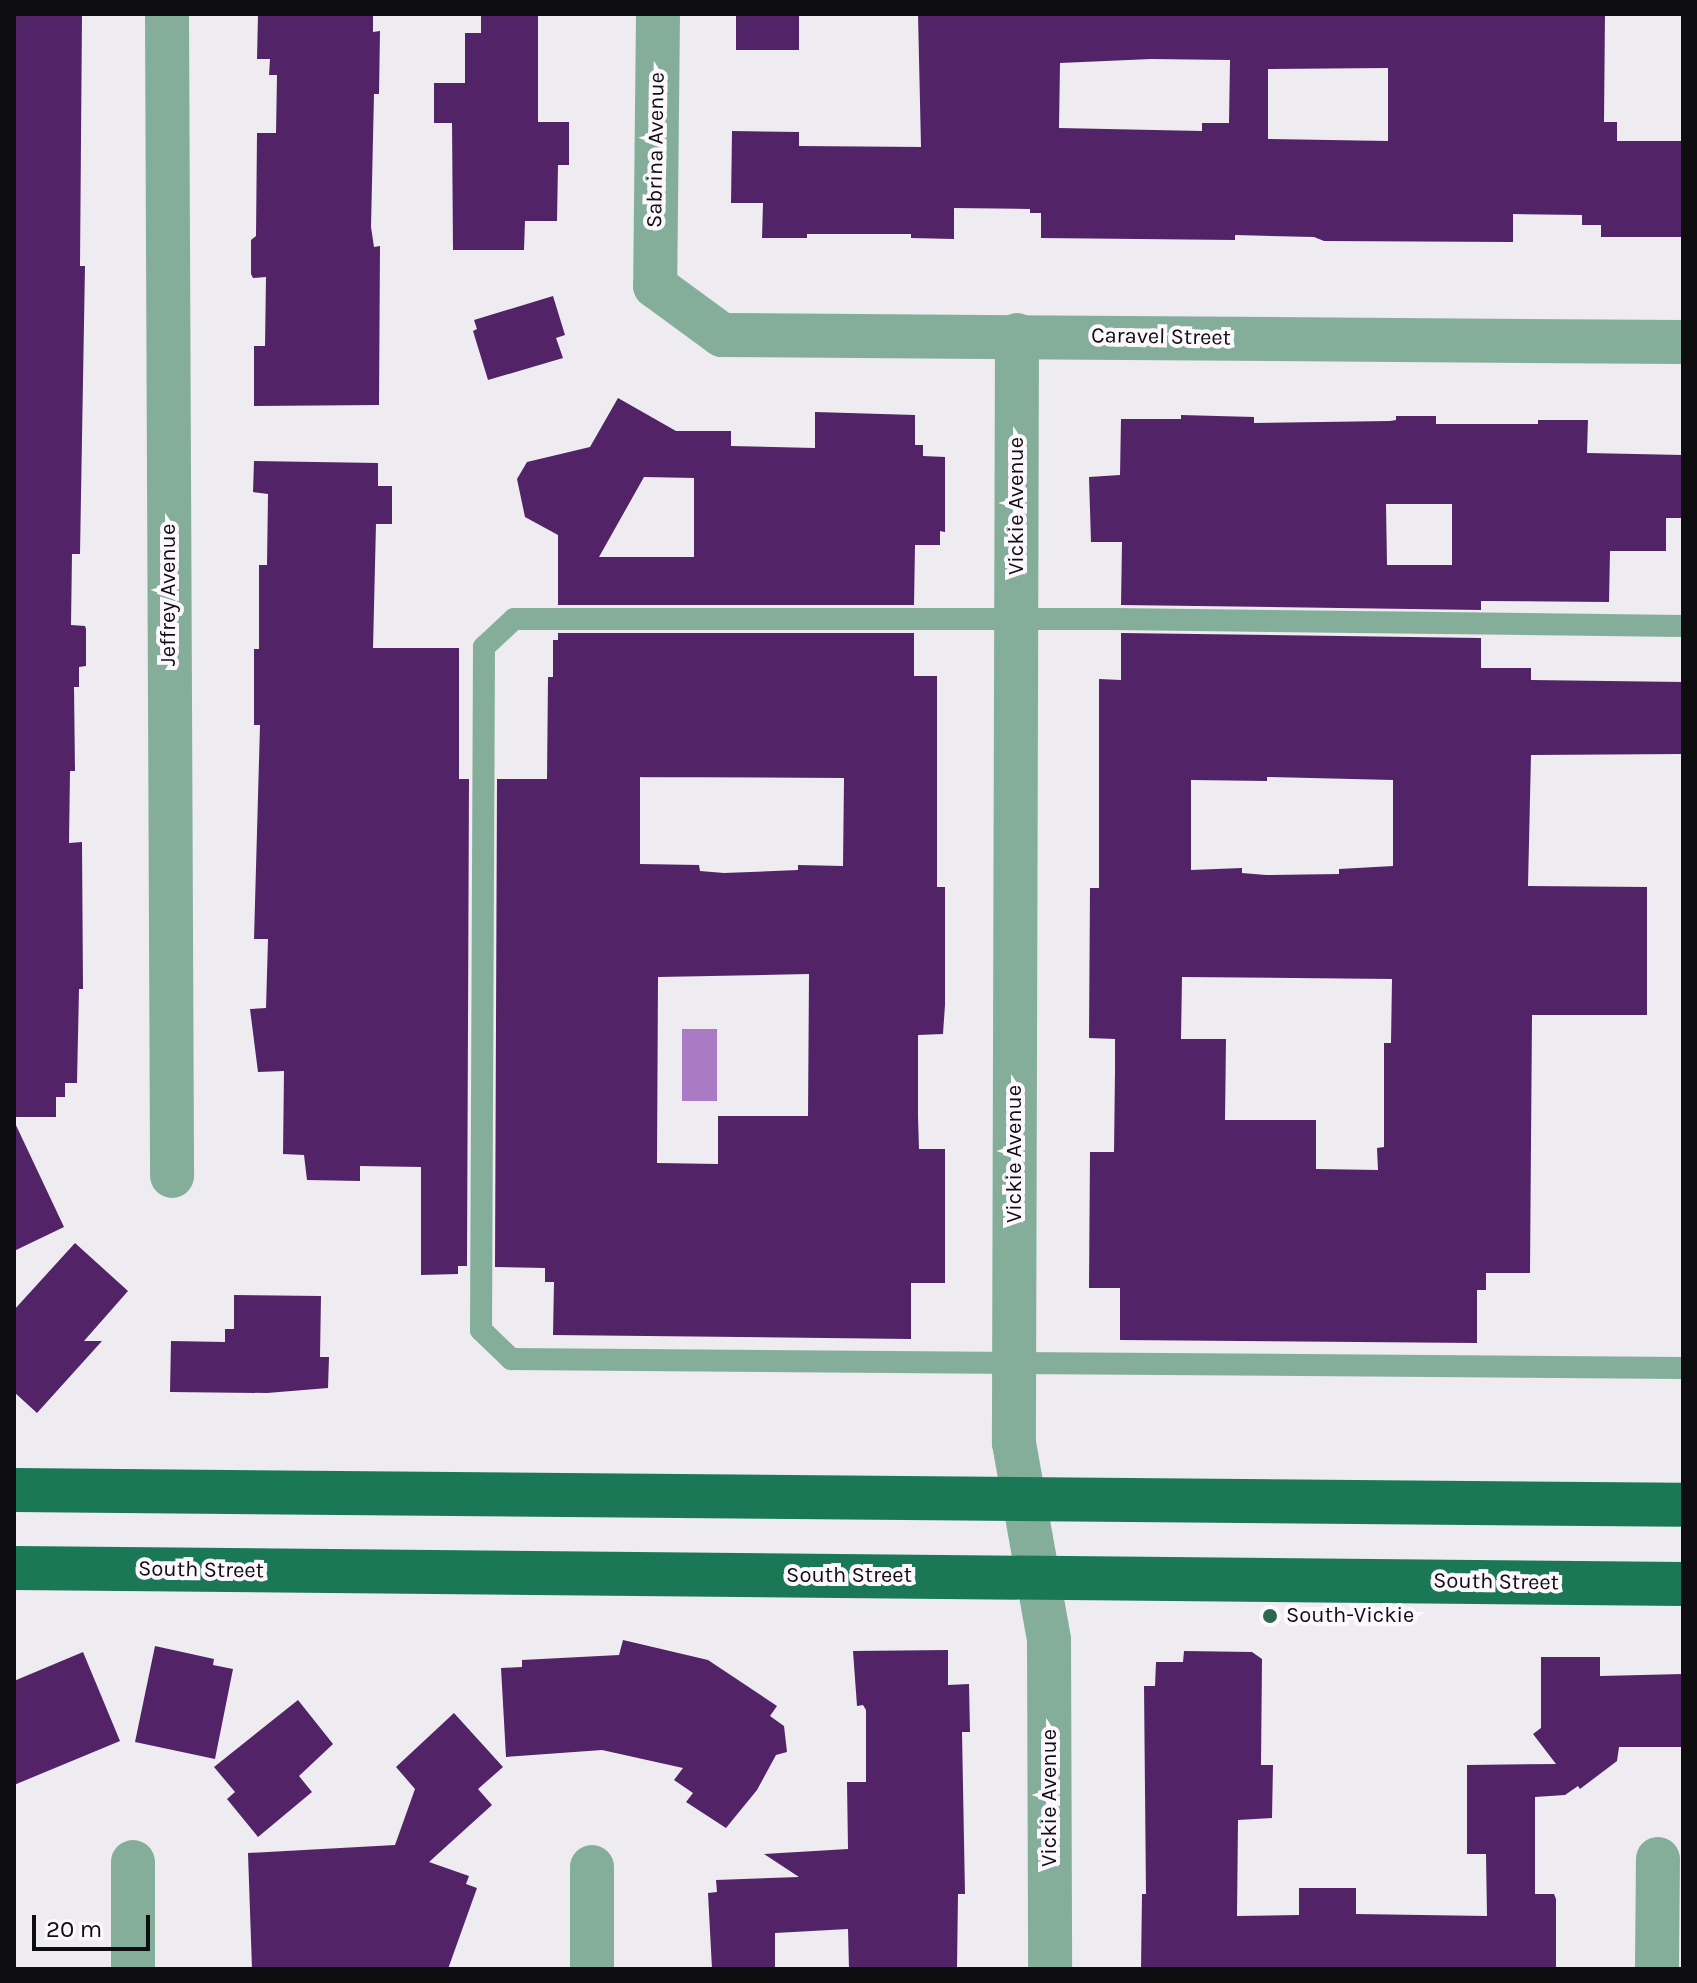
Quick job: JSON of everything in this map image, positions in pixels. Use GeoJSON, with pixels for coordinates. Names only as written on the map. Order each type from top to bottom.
{"type":"FeatureCollection","features":[{"type":"Feature","properties":{"kind":"main road"},"geometry":{"type":"LineString","coordinates":[[14,1490],[1683,1505]]}},
{"type":"Feature","properties":{"kind":"main road","name":"South Street"},"geometry":{"type":"LineString","coordinates":[[14,1568],[1683,1584]]}},
{"type":"Feature","properties":{"kind":"street","name":"Jeffrey Avenue"},"geometry":{"type":"LineString","coordinates":[[167,14],[172,1176]]}},
{"type":"Feature","properties":{"kind":"street","name":"Sabrina Avenue"},"geometry":{"type":"LineString","coordinates":[[655,286],[658,14]]}},
{"type":"Feature","properties":{"kind":"street","name":"Caravel Street"},"geometry":{"type":"LineString","coordinates":[[655,286],[722,335],[1683,342]]}},
{"type":"Feature","properties":{"kind":"street","name":"Vickie Avenue"},"geometry":{"type":"LineString","coordinates":[[1017,335],[1014,1443],[1049,1640],[1050,1969]]}},
{"type":"Feature","properties":{"kind":"street"},"geometry":{"type":"LineString","coordinates":[[1657,1969],[1658,1859]]}},
{"type":"Feature","properties":{"kind":"street"},"geometry":{"type":"LineString","coordinates":[[133,1862],[133,1969]]}},
{"type":"Feature","properties":{"kind":"street"},"geometry":{"type":"LineString","coordinates":[[592,1867],[592,1969]]}},
{"type":"Feature","properties":{"kind":"lane"},"geometry":{"type":"LineString","coordinates":[[1683,626],[1114,619],[514,619],[484,647],[481,1330],[511,1359],[1683,1368]]}},
{"type":"Feature","properties":{"kind":"shaded area"},"geometry":{"type":"Polygon","coordinates":[[[682,1029],[717,1029],[717,1101],[682,1101],[682,1029]]]}},
{"type":"Feature","properties":{"kind":"building"},"geometry":{"type":"Polygon","coordinates":[[[14,14],[82,14],[80,266],[85,266],[80,554],[72,554],[71,625],[85,626],[86,666],[79,667],[79,687],[74,687],[75,771],[70,771],[69,843],[82,842],[83,989],[79,989],[77,1083],[65,1083],[65,1097],[56,1097],[56,1117],[14,1117],[14,14]]]}},
{"type":"Feature","properties":{"kind":"building"},"geometry":{"type":"Polygon","coordinates":[[[258,14],[373,14],[373,32],[380,31],[379,94],[374,94],[371,227],[374,247],[380,246],[379,405],[254,406],[254,346],[265,346],[266,277],[253,278],[251,274],[251,240],[256,236],[257,133],[276,133],[277,75],[269,75],[270,59],[257,59],[258,14]]]}},
{"type":"Feature","properties":{"kind":"building"},"geometry":{"type":"Polygon","coordinates":[[[481,14],[538,14],[538,122],[569,122],[569,165],[558,165],[557,221],[525,221],[524,250],[453,250],[452,123],[434,123],[434,83],[465,83],[465,33],[481,33],[481,14]]]}},
{"type":"Feature","properties":{"kind":"building"},"geometry":{"type":"Polygon","coordinates":[[[736,14],[799,14],[799,50],[736,50],[736,14]]]}},
{"type":"Feature","properties":{"kind":"building"},"geometry":{"type":"Polygon","coordinates":[[[918,14],[1605,14],[1604,122],[1617,122],[1617,141],[1683,141],[1683,237],[1601,237],[1601,225],[1582,225],[1582,215],[1513,214],[1513,242],[1324,241],[1314,237],[1235,235],[1235,240],[1041,238],[1041,213],[1030,213],[1030,209],[954,208],[954,239],[911,238],[911,234],[807,234],[807,238],[762,238],[763,203],[731,203],[732,131],[799,132],[799,146],[921,147],[918,14]],[[1230,60],[1060,63],[1059,128],[1202,131],[1202,123],[1229,123],[1230,60]],[[1388,68],[1268,69],[1268,139],[1388,141],[1388,68]]]}},
{"type":"Feature","properties":{"kind":"building"},"geometry":{"type":"Polygon","coordinates":[[[553,296],[565,335],[556,338],[563,358],[488,380],[473,331],[477,329],[474,320],[553,296]]]}},
{"type":"Feature","properties":{"kind":"building"},"geometry":{"type":"Polygon","coordinates":[[[618,398],[676,431],[731,431],[731,446],[815,448],[815,412],[915,415],[915,445],[923,445],[923,456],[945,457],[945,532],[940,531],[940,545],[915,545],[914,605],[558,605],[558,535],[525,517],[517,479],[527,462],[590,447],[618,398]],[[644,477],[599,557],[694,557],[694,478],[644,477]]]}},
{"type":"Feature","properties":{"kind":"building"},"geometry":{"type":"Polygon","coordinates":[[[1181,415],[1254,417],[1254,423],[1390,421],[1396,420],[1396,416],[1436,416],[1436,424],[1538,424],[1538,420],[1588,420],[1587,453],[1683,455],[1683,518],[1666,518],[1666,551],[1610,551],[1609,602],[1481,601],[1481,610],[1121,605],[1122,542],[1091,542],[1089,477],[1120,475],[1121,419],[1181,419],[1181,415]],[[1386,504],[1387,565],[1452,565],[1452,504],[1386,504]]]}},
{"type":"Feature","properties":{"kind":"building"},"geometry":{"type":"Polygon","coordinates":[[[254,461],[378,463],[378,486],[392,486],[392,524],[376,524],[373,648],[459,648],[459,779],[469,779],[467,1266],[458,1266],[458,1274],[421,1275],[421,1167],[360,1166],[360,1181],[307,1180],[304,1155],[283,1154],[284,1071],[258,1072],[250,1009],[266,1008],[268,939],[254,939],[260,725],[254,725],[254,649],[259,649],[259,565],[267,565],[268,494],[253,492],[254,461]]]}},
{"type":"Feature","properties":{"kind":"building"},"geometry":{"type":"Polygon","coordinates":[[[558,633],[914,633],[914,676],[937,676],[937,887],[945,887],[945,1005],[943,1034],[918,1035],[918,1116],[919,1149],[945,1149],[945,1283],[911,1283],[911,1339],[553,1335],[554,1282],[545,1282],[545,1268],[495,1267],[497,779],[547,779],[548,677],[553,677],[553,640],[558,640],[558,633]],[[640,777],[640,864],[699,865],[700,871],[724,873],[798,870],[798,865],[843,866],[844,778],[640,777]],[[809,974],[658,977],[657,1163],[718,1164],[718,1116],[808,1116],[809,974]]]}},
{"type":"Feature","properties":{"kind":"building"},"geometry":{"type":"Polygon","coordinates":[[[1121,633],[1481,638],[1481,668],[1531,668],[1531,680],[1683,682],[1683,754],[1531,755],[1528,886],[1647,887],[1647,1015],[1532,1015],[1530,1273],[1486,1273],[1486,1290],[1477,1290],[1477,1343],[1120,1340],[1120,1288],[1089,1288],[1090,1152],[1114,1152],[1115,1039],[1089,1038],[1090,888],[1099,888],[1099,679],[1121,680],[1121,633]],[[1267,777],[1267,781],[1191,780],[1191,870],[1242,868],[1242,873],[1266,875],[1339,874],[1339,869],[1393,866],[1393,780],[1267,777]],[[1182,977],[1181,1039],[1226,1039],[1225,1120],[1316,1120],[1316,1169],[1378,1170],[1377,1148],[1384,1147],[1384,1043],[1391,1043],[1392,979],[1182,977]]]}},
{"type":"Feature","properties":{"kind":"building"},"geometry":{"type":"Polygon","coordinates":[[[14,1121],[64,1227],[14,1251],[14,1121]]]}},
{"type":"Feature","properties":{"kind":"building"},"geometry":{"type":"Polygon","coordinates":[[[75,1243],[128,1291],[84,1341],[102,1341],[37,1413],[14,1392],[14,1310],[75,1243]]]}},
{"type":"Feature","properties":{"kind":"building"},"geometry":{"type":"Polygon","coordinates":[[[234,1295],[321,1296],[320,1357],[329,1357],[328,1388],[267,1393],[170,1392],[171,1341],[225,1342],[225,1329],[234,1329],[234,1295]]]}},
{"type":"Feature","properties":{"kind":"building"},"geometry":{"type":"Polygon","coordinates":[[[623,1640],[708,1660],[777,1706],[770,1716],[784,1726],[787,1752],[776,1755],[757,1790],[726,1828],[686,1802],[693,1793],[674,1780],[683,1768],[602,1750],[506,1757],[501,1668],[522,1667],[522,1660],[619,1655],[623,1640]]]}},
{"type":"Feature","properties":{"kind":"building"},"geometry":{"type":"Polygon","coordinates":[[[155,1646],[214,1659],[213,1665],[233,1669],[215,1759],[135,1742],[155,1646]]]}},
{"type":"Feature","properties":{"kind":"building"},"geometry":{"type":"Polygon","coordinates":[[[948,1650],[948,1685],[969,1684],[970,1732],[962,1732],[965,1894],[958,1894],[957,1969],[849,1969],[848,1929],[775,1933],[775,1969],[712,1969],[708,1893],[717,1892],[716,1880],[799,1877],[764,1854],[848,1849],[847,1782],[866,1782],[866,1710],[863,1705],[857,1706],[853,1651],[948,1650]]]}},
{"type":"Feature","properties":{"kind":"building"},"geometry":{"type":"Polygon","coordinates":[[[1184,1651],[1252,1652],[1262,1659],[1261,1765],[1273,1765],[1272,1818],[1238,1820],[1237,1916],[1299,1915],[1299,1888],[1356,1888],[1356,1914],[1487,1916],[1486,1854],[1467,1854],[1467,1765],[1556,1764],[1533,1734],[1541,1728],[1541,1657],[1600,1657],[1600,1676],[1683,1674],[1683,1747],[1619,1747],[1617,1761],[1580,1789],[1578,1786],[1565,1795],[1535,1797],[1535,1894],[1554,1894],[1556,1899],[1556,1969],[1141,1969],[1142,1894],[1146,1894],[1144,1686],[1155,1686],[1156,1662],[1183,1662],[1184,1651]]]}},
{"type":"Feature","properties":{"kind":"building"},"geometry":{"type":"Polygon","coordinates":[[[83,1652],[120,1741],[14,1785],[14,1681],[83,1652]]]}},
{"type":"Feature","properties":{"kind":"building"},"geometry":{"type":"Polygon","coordinates":[[[298,1700],[333,1744],[299,1776],[312,1792],[258,1837],[227,1799],[235,1792],[214,1767],[298,1700]]]}},
{"type":"Feature","properties":{"kind":"building"},"geometry":{"type":"Polygon","coordinates":[[[454,1713],[503,1767],[478,1789],[492,1805],[429,1862],[469,1876],[466,1884],[477,1888],[448,1969],[252,1969],[248,1853],[395,1845],[415,1789],[396,1767],[454,1713]]]}},
{"type":"Feature","properties":{"kind":"place","name":"South-Vickie"},"geometry":{"type":"Point","coordinates":[1270,1616]}}]}
